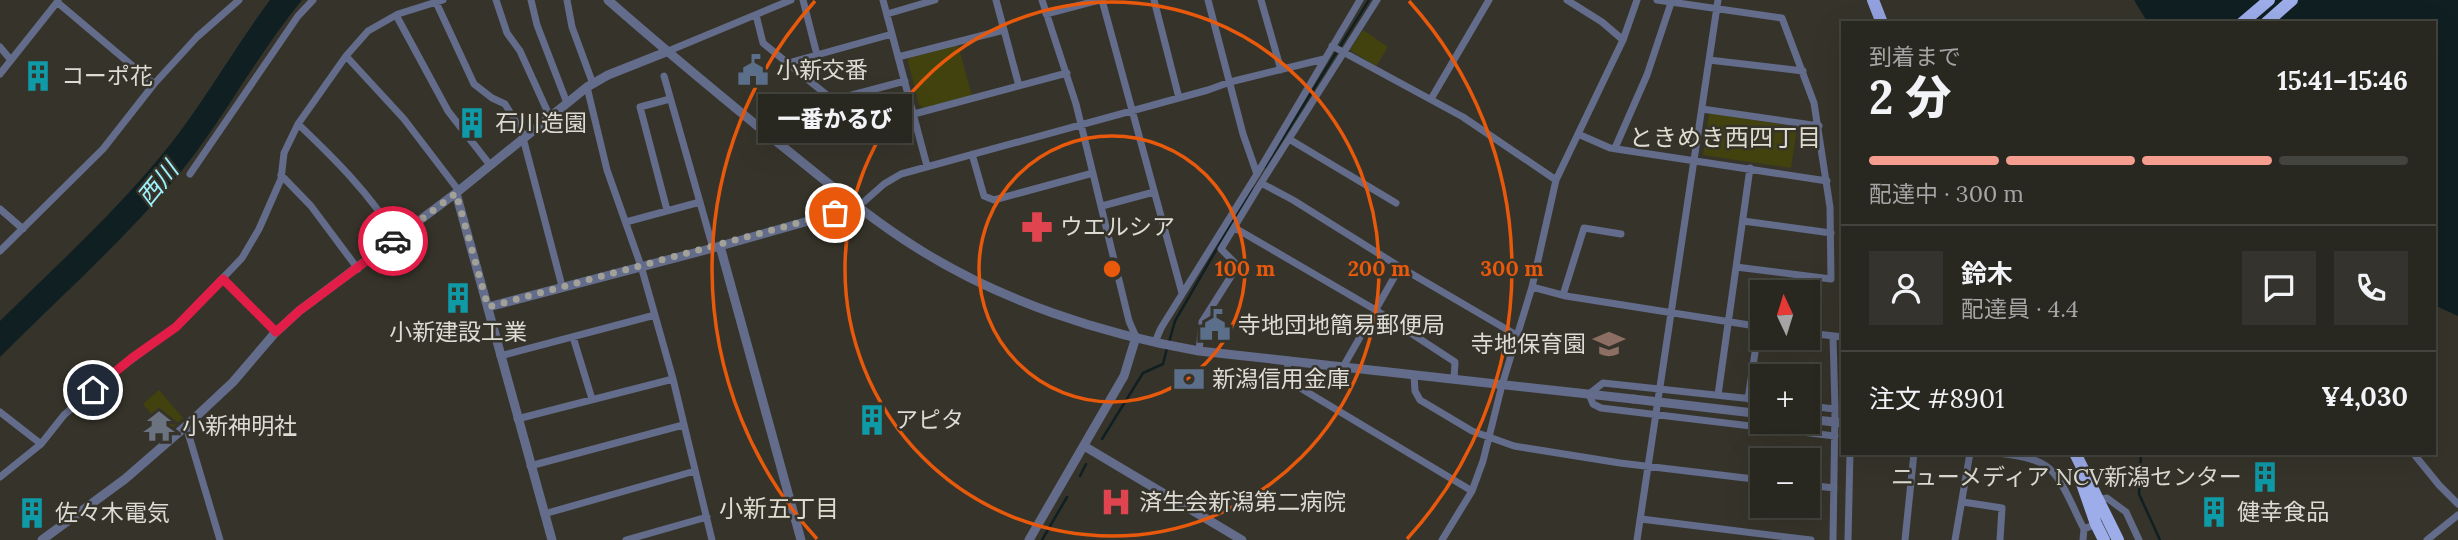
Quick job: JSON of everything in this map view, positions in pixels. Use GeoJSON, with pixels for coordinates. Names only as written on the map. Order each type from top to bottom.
{"type":"FeatureCollection","features":[{"type":"Feature","properties":{"kind":"highway"},"geometry":{"type":"LineString","coordinates":[[2244,21],[2270,0]]}},
{"type":"Feature","properties":{"kind":"highway"},"geometry":{"type":"LineString","coordinates":[[2268,21],[2292,0]]}},
{"type":"Feature","properties":{"kind":"highway"},"geometry":{"type":"LineString","coordinates":[[2073,455],[2090,527],[2104,540]]}},
{"type":"Feature","properties":{"kind":"highway"},"geometry":{"type":"LineString","coordinates":[[2074,455],[2118,540]]}},
{"type":"Feature","properties":{"kind":"main road"},"geometry":{"type":"LineString","coordinates":[[1874,0],[1881,21]]}},
{"type":"Feature","properties":{"kind":"street"},"geometry":{"type":"LineString","coordinates":[[0,251],[103,149],[154,84],[197,37],[239,0]]}},
{"type":"Feature","properties":{"kind":"street"},"geometry":{"type":"LineString","coordinates":[[190,174],[298,16],[313,0]]}},
{"type":"Feature","properties":{"kind":"street"},"geometry":{"type":"LineString","coordinates":[[435,0],[474,85],[505,104],[524,137],[562,286]]}},
{"type":"Feature","properties":{"kind":"street"},"geometry":{"type":"LineString","coordinates":[[0,477],[41,444],[64,415],[132,358],[176,327],[242,258],[259,229],[281,175],[284,153],[298,124],[346,56],[368,30],[396,15],[435,0],[443,0]]}},
{"type":"Feature","properties":{"kind":"street"},"geometry":{"type":"LineString","coordinates":[[496,0],[507,33],[520,51],[550,117]]}},
{"type":"Feature","properties":{"kind":"street"},"geometry":{"type":"LineString","coordinates":[[531,0],[537,25],[568,103]]}},
{"type":"Feature","properties":{"kind":"street"},"geometry":{"type":"LineString","coordinates":[[567,0],[572,27],[590,86],[607,170],[642,266],[712,540]]}},
{"type":"Feature","properties":{"kind":"street"},"geometry":{"type":"LineString","coordinates":[[608,0],[666,52],[858,207],[918,249],[981,282],[1078,321],[1199,351],[1750,413]]}},
{"type":"Feature","properties":{"kind":"street"},"geometry":{"type":"LineString","coordinates":[[42,540],[125,479],[186,426],[233,382],[276,332],[299,311],[358,269],[590,86],[608,75],[791,0]]}},
{"type":"Feature","properties":{"kind":"street"},"geometry":{"type":"LineString","coordinates":[[803,0],[817,55]]}},
{"type":"Feature","properties":{"kind":"street"},"geometry":{"type":"LineString","coordinates":[[883,0],[927,166]]}},
{"type":"Feature","properties":{"kind":"street"},"geometry":{"type":"LineString","coordinates":[[887,14],[935,0]]}},
{"type":"Feature","properties":{"kind":"street"},"geometry":{"type":"LineString","coordinates":[[996,0],[1019,86]]}},
{"type":"Feature","properties":{"kind":"street"},"geometry":{"type":"LineString","coordinates":[[1029,540],[1124,376],[1130,364],[1136,337],[1129,321],[1081,125],[1042,0]]}},
{"type":"Feature","properties":{"kind":"street"},"geometry":{"type":"LineString","coordinates":[[1046,14],[1100,0],[1182,293]]}},
{"type":"Feature","properties":{"kind":"street"},"geometry":{"type":"LineString","coordinates":[[1154,0],[1179,98]]}},
{"type":"Feature","properties":{"kind":"street"},"geometry":{"type":"LineString","coordinates":[[1208,0],[1243,134],[1257,174]]}},
{"type":"Feature","properties":{"kind":"street"},"geometry":{"type":"LineString","coordinates":[[1261,0],[1280,70]]}},
{"type":"Feature","properties":{"kind":"street"},"geometry":{"type":"LineString","coordinates":[[1155,342],[1360,0]]}},
{"type":"Feature","properties":{"kind":"street"},"geometry":{"type":"LineString","coordinates":[[1199,351],[1202,322],[1235,270],[1235,263],[1221,249],[1377,0]]}},
{"type":"Feature","properties":{"kind":"street"},"geometry":{"type":"LineString","coordinates":[[1432,99],[1489,0]]}},
{"type":"Feature","properties":{"kind":"street"},"geometry":{"type":"LineString","coordinates":[[1567,0],[1602,22],[1623,40]]}},
{"type":"Feature","properties":{"kind":"street"},"geometry":{"type":"LineString","coordinates":[[1442,540],[1472,491],[1532,287],[1556,180],[1623,40],[1637,0]]}},
{"type":"Feature","properties":{"kind":"street"},"geometry":{"type":"LineString","coordinates":[[1657,0],[1782,18],[1814,103],[1827,181],[1831,279],[1737,267]]}},
{"type":"Feature","properties":{"kind":"street"},"geometry":{"type":"LineString","coordinates":[[1637,540],[1717,0]]}},
{"type":"Feature","properties":{"kind":"street"},"geometry":{"type":"LineString","coordinates":[[0,74],[57,1],[154,84]]}},
{"type":"Feature","properties":{"kind":"street"},"geometry":{"type":"LineString","coordinates":[[1615,148],[1647,75],[1672,1]]}},
{"type":"Feature","properties":{"kind":"street"},"geometry":{"type":"LineString","coordinates":[[396,15],[448,111],[490,166]]}},
{"type":"Feature","properties":{"kind":"street"},"geometry":{"type":"LineString","coordinates":[[755,15],[763,43],[833,100],[905,81]]}},
{"type":"Feature","properties":{"kind":"street"},"geometry":{"type":"LineString","coordinates":[[898,57],[1004,30]]}},
{"type":"Feature","properties":{"kind":"street"},"geometry":{"type":"LineString","coordinates":[[788,63],[892,34]]}},
{"type":"Feature","properties":{"kind":"street"},"geometry":{"type":"LineString","coordinates":[[1332,46],[1432,99],[1556,180]]}},
{"type":"Feature","properties":{"kind":"street"},"geometry":{"type":"LineString","coordinates":[[0,47],[10,59]]}},
{"type":"Feature","properties":{"kind":"street"},"geometry":{"type":"LineString","coordinates":[[346,56],[404,119],[457,192],[552,540]]}},
{"type":"Feature","properties":{"kind":"street"},"geometry":{"type":"LineString","coordinates":[[488,307],[858,207],[891,178],[927,166],[1230,82],[1324,59]]}},
{"type":"Feature","properties":{"kind":"street"},"geometry":{"type":"LineString","coordinates":[[1709,60],[1803,71]]}},
{"type":"Feature","properties":{"kind":"street"},"geometry":{"type":"LineString","coordinates":[[914,114],[1066,73]]}},
{"type":"Feature","properties":{"kind":"street"},"geometry":{"type":"LineString","coordinates":[[664,76],[801,540]]}},
{"type":"Feature","properties":{"kind":"street"},"geometry":{"type":"LineString","coordinates":[[667,210],[640,107],[670,99]]}},
{"type":"Feature","properties":{"kind":"street"},"geometry":{"type":"LineString","coordinates":[[1702,109],[1818,126]]}},
{"type":"Feature","properties":{"kind":"street"},"geometry":{"type":"LineString","coordinates":[[298,124],[341,164],[374,203],[397,238]]}},
{"type":"Feature","properties":{"kind":"street"},"geometry":{"type":"LineString","coordinates":[[1577,134],[1615,148],[1827,181]]}},
{"type":"Feature","properties":{"kind":"street"},"geometry":{"type":"LineString","coordinates":[[1289,139],[1396,202]]}},
{"type":"Feature","properties":{"kind":"street"},"geometry":{"type":"LineString","coordinates":[[972,154],[984,196],[994,200],[1093,173]]}},
{"type":"Feature","properties":{"kind":"street"},"geometry":{"type":"LineString","coordinates":[[1718,395],[1750,168]]}},
{"type":"Feature","properties":{"kind":"street"},"geometry":{"type":"LineString","coordinates":[[281,175],[311,206],[358,269]]}},
{"type":"Feature","properties":{"kind":"street"},"geometry":{"type":"LineString","coordinates":[[1261,183],[1518,336]]}},
{"type":"Feature","properties":{"kind":"street"},"geometry":{"type":"LineString","coordinates":[[1102,206],[1154,192]]}},
{"type":"Feature","properties":{"kind":"street"},"geometry":{"type":"LineString","coordinates":[[626,222],[700,202]]}},
{"type":"Feature","properties":{"kind":"street"},"geometry":{"type":"LineString","coordinates":[[0,209],[23,229]]}},
{"type":"Feature","properties":{"kind":"street"},"geometry":{"type":"LineString","coordinates":[[1743,221],[1831,233]]}},
{"type":"Feature","properties":{"kind":"street"},"geometry":{"type":"LineString","coordinates":[[1235,228],[1374,309],[1455,362],[1454,379]]}},
{"type":"Feature","properties":{"kind":"street"},"geometry":{"type":"LineString","coordinates":[[1563,295],[1584,228],[1621,234]]}},
{"type":"Feature","properties":{"kind":"street"},"geometry":{"type":"LineString","coordinates":[[1343,367],[1400,267]]}},
{"type":"Feature","properties":{"kind":"street"},"geometry":{"type":"LineString","coordinates":[[223,279],[276,332]]}},
{"type":"Feature","properties":{"kind":"street"},"geometry":{"type":"LineString","coordinates":[[1532,287],[1563,295],[1750,324]]}},
{"type":"Feature","properties":{"kind":"street"},"geometry":{"type":"LineString","coordinates":[[500,356],[655,315]]}},
{"type":"Feature","properties":{"kind":"street"},"geometry":{"type":"LineString","coordinates":[[1820,334],[1841,337]]}},
{"type":"Feature","properties":{"kind":"street"},"geometry":{"type":"LineString","coordinates":[[1833,336],[1833,540]]}},
{"type":"Feature","properties":{"kind":"street"},"geometry":{"type":"LineString","coordinates":[[573,337],[592,399]]}},
{"type":"Feature","properties":{"kind":"street"},"geometry":{"type":"LineString","coordinates":[[1589,394],[1603,383],[1748,399],[1756,350]]}},
{"type":"Feature","properties":{"kind":"street"},"geometry":{"type":"LineString","coordinates":[[1287,360],[1287,376],[1302,389],[1472,491]]}},
{"type":"Feature","properties":{"kind":"street"},"geometry":{"type":"LineString","coordinates":[[1414,375],[1415,391],[1420,400],[1488,438],[1514,446],[1750,479]]}},
{"type":"Feature","properties":{"kind":"street"},"geometry":{"type":"LineString","coordinates":[[517,419],[673,379]]}},
{"type":"Feature","properties":{"kind":"street"},"geometry":{"type":"LineString","coordinates":[[1589,394],[1593,404],[1601,408],[1835,436]]}},
{"type":"Feature","properties":{"kind":"street"},"geometry":{"type":"LineString","coordinates":[[1820,407],[1835,409]]}},
{"type":"Feature","properties":{"kind":"street"},"geometry":{"type":"LineString","coordinates":[[0,412],[41,444]]}},
{"type":"Feature","properties":{"kind":"street"},"geometry":{"type":"LineString","coordinates":[[1820,420],[1841,423]]}},
{"type":"Feature","properties":{"kind":"street"},"geometry":{"type":"LineString","coordinates":[[530,466],[683,425]]}},
{"type":"Feature","properties":{"kind":"street"},"geometry":{"type":"LineString","coordinates":[[186,426],[220,540]]}},
{"type":"Feature","properties":{"kind":"street"},"geometry":{"type":"LineString","coordinates":[[1084,446],[1242,540]]}},
{"type":"Feature","properties":{"kind":"street"},"geometry":{"type":"LineString","coordinates":[[1848,540],[1850,455]]}},
{"type":"Feature","properties":{"kind":"street"},"geometry":{"type":"LineString","coordinates":[[1905,540],[1914,455]]}},
{"type":"Feature","properties":{"kind":"street"},"geometry":{"type":"LineString","coordinates":[[1955,540],[1969,455]]}},
{"type":"Feature","properties":{"kind":"street"},"geometry":{"type":"LineString","coordinates":[[2010,455],[2048,466],[2090,527],[2083,540]]}},
{"type":"Feature","properties":{"kind":"street"},"geometry":{"type":"LineString","coordinates":[[2415,455],[2458,504]]}},
{"type":"Feature","properties":{"kind":"street"},"geometry":{"type":"LineString","coordinates":[[544,514],[695,471]]}},
{"type":"Feature","properties":{"kind":"street"},"geometry":{"type":"LineString","coordinates":[[1820,486],[1834,488]]}},
{"type":"Feature","properties":{"kind":"street"},"geometry":{"type":"LineString","coordinates":[[2098,500],[2107,498],[2126,512],[2139,540]]}},
{"type":"Feature","properties":{"kind":"street"},"geometry":{"type":"LineString","coordinates":[[1963,502],[2002,508],[2000,540]]}},
{"type":"Feature","properties":{"kind":"street"},"geometry":{"type":"LineString","coordinates":[[2427,540],[2458,515]]}},
{"type":"Feature","properties":{"kind":"street"},"geometry":{"type":"LineString","coordinates":[[626,540],[707,517]]}},
{"type":"Feature","properties":{"kind":"street"},"geometry":{"type":"LineString","coordinates":[[1641,519],[1811,540]]}},
{"type":"Feature","properties":{"kind":"shaded area"},"geometry":{"type":"Polygon","coordinates":[[[1363,30],[1388,47],[1376,66],[1350,50],[1363,30]]]}},
{"type":"Feature","properties":{"kind":"shaded area"},"geometry":{"type":"Polygon","coordinates":[[[958,45],[972,96],[923,108],[919,105],[909,58],[958,45]]]}},
{"type":"Feature","properties":{"kind":"shaded area"},"geometry":{"type":"Polygon","coordinates":[[[1709,113],[1797,127],[1791,168],[1703,155],[1709,113]]]}},
{"type":"Feature","properties":{"kind":"shaded area"},"geometry":{"type":"Polygon","coordinates":[[[159,390],[183,418],[172,428],[163,416],[154,417],[143,404],[159,390]]]}},
{"type":"Feature","properties":{"kind":"water","name":"西川"},"geometry":{"type":"Polygon","coordinates":[[[270,0],[302,0],[193,157],[134,225],[0,357],[0,321],[102,221],[160,157],[270,0]]]}},
{"type":"Feature","properties":{"kind":"water"},"geometry":{"type":"Polygon","coordinates":[[[2134,0],[2458,0],[2458,316],[2436,306],[2436,21],[2147,21],[2134,0]]]}},
{"type":"Feature","properties":{"kind":"waterway"},"geometry":{"type":"LineString","coordinates":[[1265,167],[1369,0]]}},
{"type":"Feature","properties":{"kind":"waterway"},"geometry":{"type":"LineString","coordinates":[[1169,342],[1175,321],[1252,188]]}},
{"type":"Feature","properties":{"kind":"waterway"},"geometry":{"type":"LineString","coordinates":[[1102,439],[1143,373],[1163,364],[1167,348]]}},
{"type":"Feature","properties":{"kind":"waterway"},"geometry":{"type":"LineString","coordinates":[[2141,455],[2139,494],[2160,540]]}},
{"type":"Feature","properties":{"kind":"waterway"},"geometry":{"type":"LineString","coordinates":[[1080,476],[1086,464]]}},
{"type":"Feature","properties":{"kind":"waterway"},"geometry":{"type":"LineString","coordinates":[[1042,540],[1067,497]]}},
{"type":"Feature","properties":{"kind":"way so far"},"geometry":{"type":"LineString","coordinates":[[393,241],[456,193],[488,307],[835,213]]}},
{"type":"Feature","properties":{"kind":"place","name":"小新交番"},"geometry":{"type":"Point","coordinates":[753,70]}},
{"type":"Feature","properties":{"kind":"place","name":"コーポ花"},"geometry":{"type":"Point","coordinates":[38,76]}},
{"type":"Feature","properties":{"kind":"place","name":"石川造園"},"geometry":{"type":"Point","coordinates":[472,123]}},
{"type":"Feature","properties":{"kind":"place","name":"一番かるび"},"geometry":{"type":"Point","coordinates":[835,213]}},
{"type":"Feature","properties":{"kind":"place","name":"ウエルシア"},"geometry":{"type":"Point","coordinates":[1037,227]}},
{"type":"Feature","properties":{"kind":"place","name":"小新建設工業"},"geometry":{"type":"Point","coordinates":[458,298]}},
{"type":"Feature","properties":{"kind":"place","name":"寺地団地簡易郵便局"},"geometry":{"type":"Point","coordinates":[1215,325]}},
{"type":"Feature","properties":{"kind":"place","name":"寺地保育園"},"geometry":{"type":"Point","coordinates":[1609,344]}},
{"type":"Feature","properties":{"kind":"place","name":"新潟信用金庫"},"geometry":{"type":"Point","coordinates":[1189,379]}},
{"type":"Feature","properties":{"kind":"place","name":"アピタ"},"geometry":{"type":"Point","coordinates":[872,420]}},
{"type":"Feature","properties":{"kind":"place","name":"小新神明社"},"geometry":{"type":"Point","coordinates":[159,426]}},
{"type":"Feature","properties":{"kind":"place","name":"ニューメディア NCV新潟センター"},"geometry":{"type":"Point","coordinates":[2265,477]}},
{"type":"Feature","properties":{"kind":"place","name":"済生会新潟第二病院"},"geometry":{"type":"Point","coordinates":[1116,502]}},
{"type":"Feature","properties":{"kind":"place","name":"健幸食品"},"geometry":{"type":"Point","coordinates":[2214,512]}},
{"type":"Feature","properties":{"kind":"place","name":"佐々木電気"},"geometry":{"type":"Point","coordinates":[32,513]}},
{"type":"Feature","properties":{"kind":"district","name":"ときめき西四丁目"},"geometry":{"type":"Point","coordinates":[1725,138]}},
{"type":"Feature","properties":{"kind":"district","name":"小新五丁目"},"geometry":{"type":"Point","coordinates":[779,509]}},
{"type":"Feature","properties":{"kind":"route"},"geometry":{"type":"LineString","coordinates":[[93,390],[176,327],[223,279],[276,332],[299,311],[393,241]]}}]}
